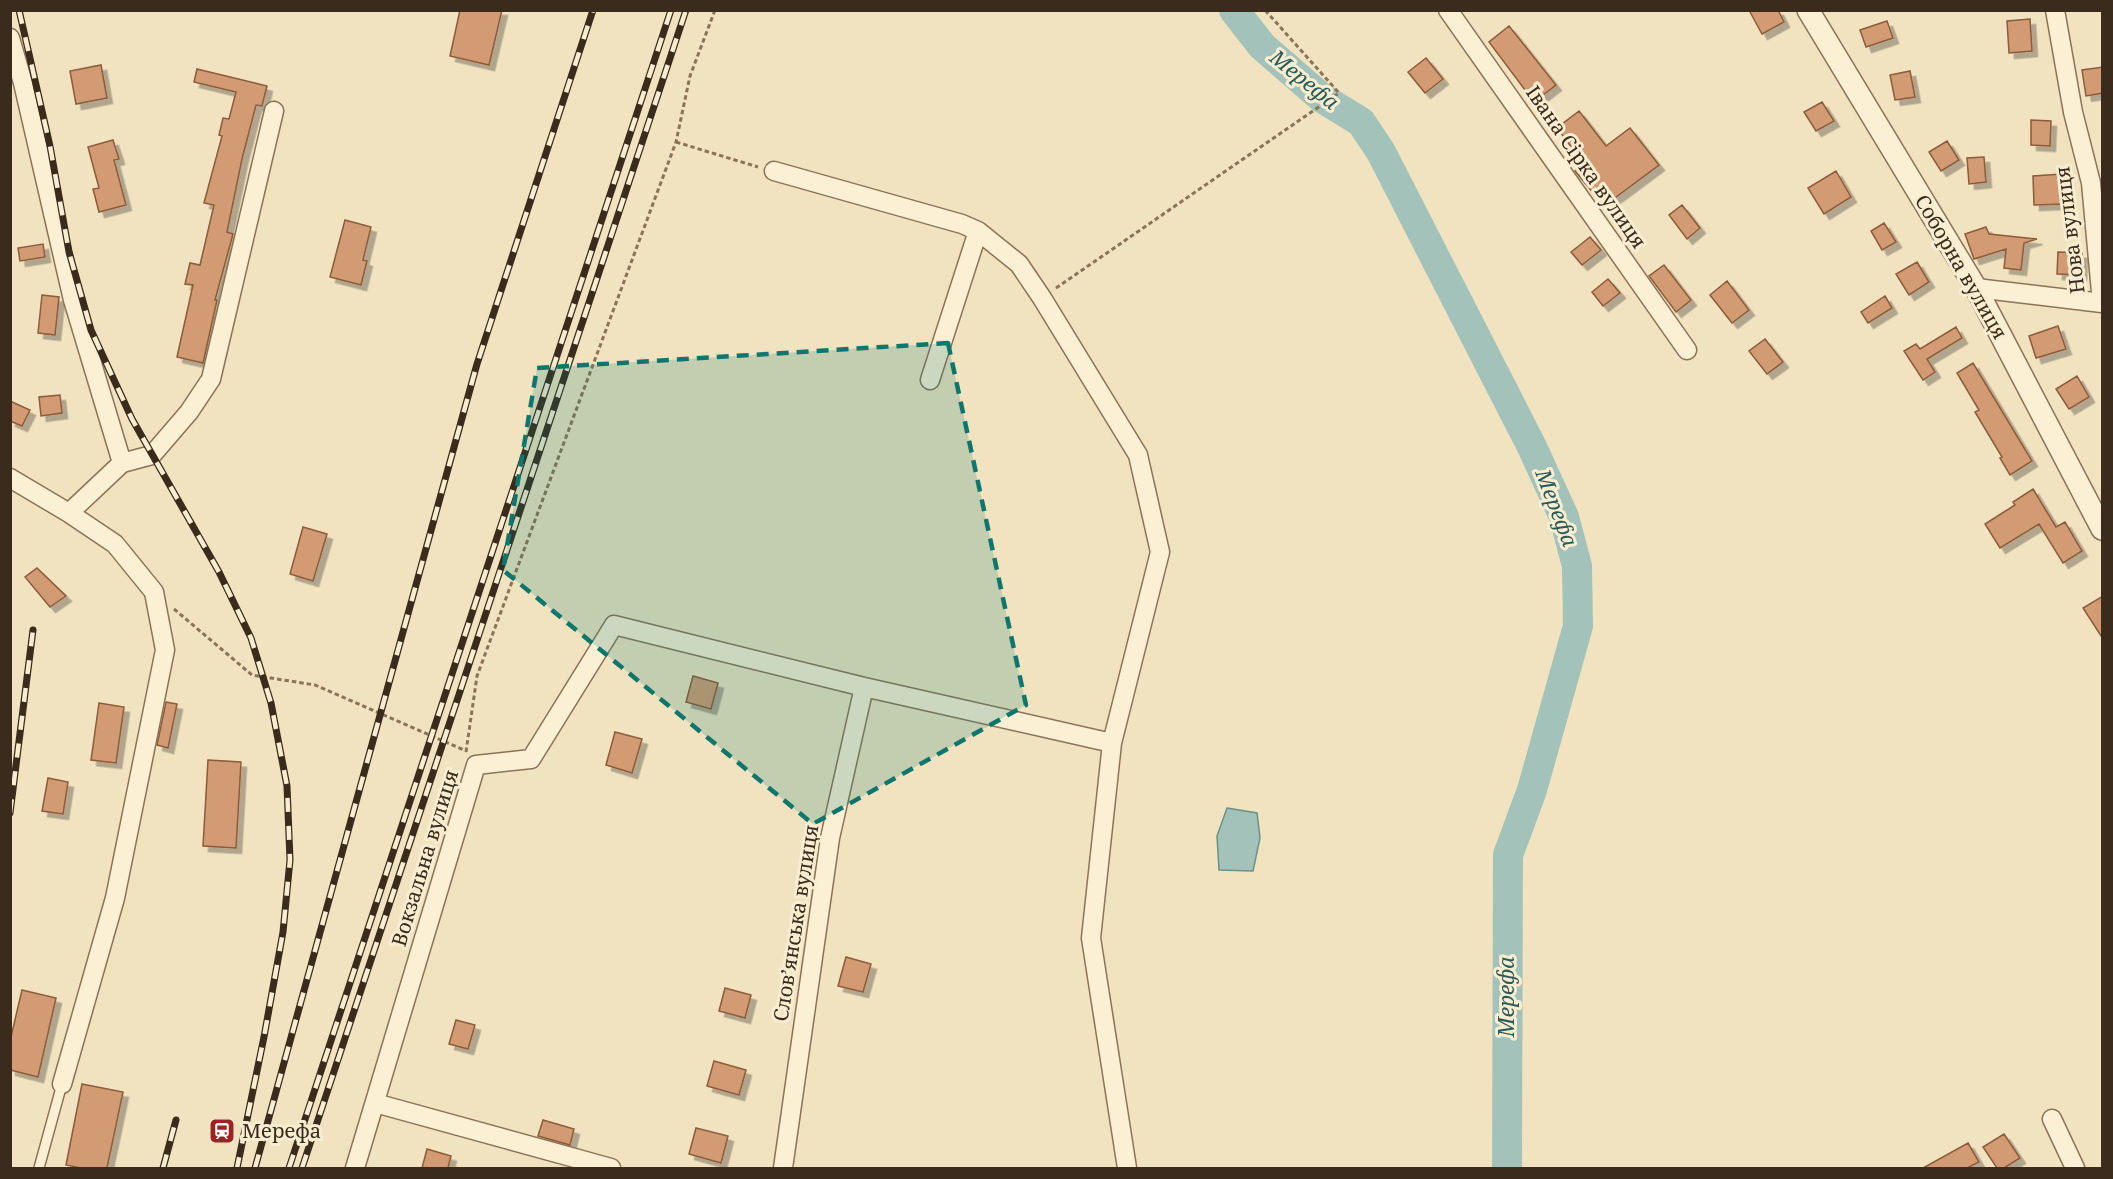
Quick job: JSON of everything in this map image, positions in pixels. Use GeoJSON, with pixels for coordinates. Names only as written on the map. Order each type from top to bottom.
{"type":"FeatureCollection","features":[{"type":"Feature","properties":{"kind":"street","name":"Івана Сірка вулиця"},"geometry":{"type":"LineString","coordinates":[[1448,10],[1687,350]]}},
{"type":"Feature","properties":{"kind":"street","name":"Соборна вулиця"},"geometry":{"type":"LineString","coordinates":[[1808,10],[1976,288],[2103,529]]}},
{"type":"Feature","properties":{"kind":"street","name":"Нова вулиця"},"geometry":{"type":"LineString","coordinates":[[2055,10],[2073,112],[2091,183],[2102,303]]}},
{"type":"Feature","properties":{"kind":"street"},"geometry":{"type":"LineString","coordinates":[[10,38],[23,83],[73,300],[122,463]]}},
{"type":"Feature","properties":{"kind":"street"},"geometry":{"type":"LineString","coordinates":[[69,513],[122,463],[152,455],[189,412],[211,379],[274,111]]}},
{"type":"Feature","properties":{"kind":"street"},"geometry":{"type":"LineString","coordinates":[[774,171],[962,224],[978,231],[1018,264],[1042,298],[1138,455],[1160,552],[1112,743],[1091,938],[1127,1168]]}},
{"type":"Feature","properties":{"kind":"street"},"geometry":{"type":"LineString","coordinates":[[930,380],[978,231]]}},
{"type":"Feature","properties":{"kind":"street"},"geometry":{"type":"LineString","coordinates":[[1976,288],[2102,303]]}},
{"type":"Feature","properties":{"kind":"street"},"geometry":{"type":"LineString","coordinates":[[10,478],[115,544],[154,592],[165,650],[115,898],[62,1084]]}},
{"type":"Feature","properties":{"kind":"street","name":"Вокзальна вулиця"},"geometry":{"type":"LineString","coordinates":[[355,1168],[471,758],[531,759],[614,625],[864,687]]}},
{"type":"Feature","properties":{"kind":"street"},"geometry":{"type":"LineString","coordinates":[[864,687],[1112,743]]}},
{"type":"Feature","properties":{"kind":"street","name":"Слов’янська вулиця"},"geometry":{"type":"LineString","coordinates":[[783,1168],[830,838],[864,687]]}},
{"type":"Feature","properties":{"kind":"street"},"geometry":{"type":"LineString","coordinates":[[375,1102],[611,1168]]}},
{"type":"Feature","properties":{"kind":"street"},"geometry":{"type":"LineString","coordinates":[[2052,1119],[2075,1168]]}},
{"type":"Feature","properties":{"kind":"lane"},"geometry":{"type":"LineString","coordinates":[[39,1168],[62,1084]]}},
{"type":"Feature","properties":{"kind":"path"},"geometry":{"type":"LineString","coordinates":[[154,592],[252,675],[315,685],[471,758],[477,676],[676,142],[690,76],[715,10]]}},
{"type":"Feature","properties":{"kind":"path"},"geometry":{"type":"LineString","coordinates":[[1042,298],[1339,93],[1265,10]]}},
{"type":"Feature","properties":{"kind":"path"},"geometry":{"type":"LineString","coordinates":[[676,142],[774,171]]}},
{"type":"Feature","properties":{"kind":"highlighted area"},"geometry":{"type":"Polygon","coordinates":[[[948,343],[1026,705],[813,824],[503,570],[537,368],[948,343]]]}},
{"type":"Feature","properties":{"kind":"water"},"geometry":{"type":"Polygon","coordinates":[[[1227,808],[1257,813],[1260,838],[1253,871],[1219,870],[1217,836],[1227,808]]]}},
{"type":"Feature","properties":{"kind":"building"},"geometry":{"type":"Polygon","coordinates":[[[460,10],[502,10],[489,65],[450,56],[460,10]]]}},
{"type":"Feature","properties":{"kind":"building"},"geometry":{"type":"Polygon","coordinates":[[[1749,10],[1778,10],[1784,22],[1762,34],[1749,10]]]}},
{"type":"Feature","properties":{"kind":"building"},"geometry":{"type":"Polygon","coordinates":[[[2030,19],[2032,51],[2009,53],[2007,21],[2030,19]]]}},
{"type":"Feature","properties":{"kind":"building"},"geometry":{"type":"Polygon","coordinates":[[[1887,21],[1893,38],[1866,47],[1860,30],[1887,21]]]}},
{"type":"Feature","properties":{"kind":"building"},"geometry":{"type":"Polygon","coordinates":[[[1509,26],[1556,85],[1534,102],[1489,42],[1509,26]]]}},
{"type":"Feature","properties":{"kind":"building"},"geometry":{"type":"Polygon","coordinates":[[[1426,58],[1443,79],[1425,93],[1408,72],[1426,58]]]}},
{"type":"Feature","properties":{"kind":"building"},"geometry":{"type":"Polygon","coordinates":[[[101,65],[107,98],[76,104],[70,71],[101,65]]]}},
{"type":"Feature","properties":{"kind":"building"},"geometry":{"type":"Polygon","coordinates":[[[2103,67],[2103,93],[2086,96],[2082,70],[2103,67]]]}},
{"type":"Feature","properties":{"kind":"building"},"geometry":{"type":"Polygon","coordinates":[[[197,69],[267,86],[262,106],[256,105],[242,159],[227,232],[233,234],[215,300],[217,300],[203,363],[177,357],[193,285],[185,284],[190,263],[200,265],[214,205],[204,203],[222,136],[219,135],[223,118],[229,119],[236,92],[194,82],[197,69]]]}},
{"type":"Feature","properties":{"kind":"building"},"geometry":{"type":"Polygon","coordinates":[[[1910,71],[1915,97],[1895,100],[1890,75],[1910,71]]]}},
{"type":"Feature","properties":{"kind":"building"},"geometry":{"type":"Polygon","coordinates":[[[1822,102],[1834,121],[1816,131],[1804,112],[1822,102]]]}},
{"type":"Feature","properties":{"kind":"building"},"geometry":{"type":"Polygon","coordinates":[[[1579,111],[1606,146],[1630,128],[1659,165],[1604,206],[1575,171],[1584,164],[1557,128],[1579,111]]]}},
{"type":"Feature","properties":{"kind":"building"},"geometry":{"type":"Polygon","coordinates":[[[2031,120],[2051,121],[2050,146],[2031,145],[2031,120]]]}},
{"type":"Feature","properties":{"kind":"building"},"geometry":{"type":"Polygon","coordinates":[[[113,140],[119,159],[114,160],[126,205],[99,212],[93,189],[99,188],[88,147],[113,140]]]}},
{"type":"Feature","properties":{"kind":"building"},"geometry":{"type":"Polygon","coordinates":[[[1947,141],[1959,160],[1941,171],[1929,152],[1947,141]]]}},
{"type":"Feature","properties":{"kind":"building"},"geometry":{"type":"Polygon","coordinates":[[[1984,157],[1986,182],[1969,184],[1967,158],[1984,157]]]}},
{"type":"Feature","properties":{"kind":"building"},"geometry":{"type":"Polygon","coordinates":[[[1836,171],[1851,197],[1824,214],[1808,188],[1836,171]]]}},
{"type":"Feature","properties":{"kind":"building"},"geometry":{"type":"Polygon","coordinates":[[[2062,174],[2063,204],[2034,205],[2033,176],[2062,174]]]}},
{"type":"Feature","properties":{"kind":"building"},"geometry":{"type":"Polygon","coordinates":[[[1682,205],[1700,228],[1687,239],[1669,215],[1682,205]]]}},
{"type":"Feature","properties":{"kind":"building"},"geometry":{"type":"Polygon","coordinates":[[[345,220],[371,227],[363,260],[367,261],[361,285],[330,277],[345,220]]]}},
{"type":"Feature","properties":{"kind":"building"},"geometry":{"type":"Polygon","coordinates":[[[1884,223],[1896,242],[1882,250],[1871,231],[1884,223]]]}},
{"type":"Feature","properties":{"kind":"building"},"geometry":{"type":"Polygon","coordinates":[[[1986,227],[1989,234],[2037,239],[2024,243],[2021,270],[2004,268],[2006,249],[1974,259],[1965,234],[1986,227]]]}},
{"type":"Feature","properties":{"kind":"building"},"geometry":{"type":"Polygon","coordinates":[[[1590,237],[1601,250],[1582,265],[1571,252],[1590,237]]]}},
{"type":"Feature","properties":{"kind":"building"},"geometry":{"type":"Polygon","coordinates":[[[43,244],[45,257],[20,261],[18,248],[43,244]]]}},
{"type":"Feature","properties":{"kind":"building"},"geometry":{"type":"Polygon","coordinates":[[[2058,252],[2082,253],[2081,275],[2057,274],[2058,252]]]}},
{"type":"Feature","properties":{"kind":"building"},"geometry":{"type":"Polygon","coordinates":[[[1917,262],[1929,282],[1909,295],[1896,274],[1917,262]]]}},
{"type":"Feature","properties":{"kind":"building"},"geometry":{"type":"Polygon","coordinates":[[[1664,265],[1691,300],[1676,312],[1649,276],[1664,265]]]}},
{"type":"Feature","properties":{"kind":"building"},"geometry":{"type":"Polygon","coordinates":[[[1608,279],[1620,293],[1603,306],[1592,292],[1608,279]]]}},
{"type":"Feature","properties":{"kind":"building"},"geometry":{"type":"Polygon","coordinates":[[[1727,281],[1749,310],[1732,323],[1710,295],[1727,281]]]}},
{"type":"Feature","properties":{"kind":"building"},"geometry":{"type":"Polygon","coordinates":[[[42,295],[59,297],[55,335],[38,333],[42,295]]]}},
{"type":"Feature","properties":{"kind":"building"},"geometry":{"type":"Polygon","coordinates":[[[1885,296],[1892,308],[1868,323],[1861,312],[1885,296]]]}},
{"type":"Feature","properties":{"kind":"building"},"geometry":{"type":"Polygon","coordinates":[[[2058,326],[2066,349],[2036,358],[2029,336],[2058,326]]]}},
{"type":"Feature","properties":{"kind":"building"},"geometry":{"type":"Polygon","coordinates":[[[1956,327],[1962,338],[1927,359],[1935,372],[1923,380],[1904,351],[1916,344],[1920,349],[1956,327]]]}},
{"type":"Feature","properties":{"kind":"building"},"geometry":{"type":"Polygon","coordinates":[[[1765,339],[1783,362],[1767,374],[1749,351],[1765,339]]]}},
{"type":"Feature","properties":{"kind":"building"},"geometry":{"type":"Polygon","coordinates":[[[1973,363],[2032,461],[2010,475],[1975,412],[1979,410],[1957,373],[1973,363]]]}},
{"type":"Feature","properties":{"kind":"building"},"geometry":{"type":"Polygon","coordinates":[[[2077,376],[2089,397],[2069,409],[2056,389],[2077,376]]]}},
{"type":"Feature","properties":{"kind":"building"},"geometry":{"type":"Polygon","coordinates":[[[60,395],[62,413],[41,416],[39,397],[60,395]]]}},
{"type":"Feature","properties":{"kind":"building"},"geometry":{"type":"Polygon","coordinates":[[[10,401],[30,410],[22,426],[10,421],[10,401]]]}},
{"type":"Feature","properties":{"kind":"building"},"geometry":{"type":"Polygon","coordinates":[[[2033,489],[2056,527],[2065,522],[2082,551],[2063,563],[2039,524],[2000,548],[1985,524],[2015,505],[2013,502],[2033,489]]]}},
{"type":"Feature","properties":{"kind":"building"},"geometry":{"type":"Polygon","coordinates":[[[303,527],[327,534],[313,581],[290,574],[303,527]]]}},
{"type":"Feature","properties":{"kind":"building"},"geometry":{"type":"Polygon","coordinates":[[[37,568],[66,596],[50,607],[25,577],[37,568]]]}},
{"type":"Feature","properties":{"kind":"building"},"geometry":{"type":"Polygon","coordinates":[[[2103,596],[2103,639],[2083,608],[2103,596]]]}},
{"type":"Feature","properties":{"kind":"building"},"geometry":{"type":"Polygon","coordinates":[[[693,676],[718,683],[711,709],[686,702],[693,676]]]}},
{"type":"Feature","properties":{"kind":"building"},"geometry":{"type":"Polygon","coordinates":[[[166,702],[177,704],[168,748],[157,745],[166,702]]]}},
{"type":"Feature","properties":{"kind":"building"},"geometry":{"type":"Polygon","coordinates":[[[99,703],[124,707],[116,763],[91,760],[99,703]]]}},
{"type":"Feature","properties":{"kind":"building"},"geometry":{"type":"Polygon","coordinates":[[[615,732],[642,739],[632,773],[606,765],[615,732]]]}},
{"type":"Feature","properties":{"kind":"building"},"geometry":{"type":"Polygon","coordinates":[[[208,760],[241,762],[236,848],[203,846],[208,760]]]}},
{"type":"Feature","properties":{"kind":"building"},"geometry":{"type":"Polygon","coordinates":[[[48,778],[68,782],[63,814],[42,811],[48,778]]]}},
{"type":"Feature","properties":{"kind":"building"},"geometry":{"type":"Polygon","coordinates":[[[846,957],[871,964],[863,992],[838,986],[846,957]]]}},
{"type":"Feature","properties":{"kind":"building"},"geometry":{"type":"Polygon","coordinates":[[[725,988],[751,995],[745,1018],[719,1011],[725,988]]]}},
{"type":"Feature","properties":{"kind":"building"},"geometry":{"type":"Polygon","coordinates":[[[22,990],[56,998],[38,1077],[10,1070],[10,1041],[22,990]]]}},
{"type":"Feature","properties":{"kind":"building"},"geometry":{"type":"Polygon","coordinates":[[[456,1020],[475,1025],[468,1049],[449,1044],[456,1020]]]}},
{"type":"Feature","properties":{"kind":"building"},"geometry":{"type":"Polygon","coordinates":[[[714,1061],[746,1070],[739,1095],[707,1086],[714,1061]]]}},
{"type":"Feature","properties":{"kind":"building"},"geometry":{"type":"Polygon","coordinates":[[[82,1084],[123,1092],[107,1168],[81,1168],[66,1165],[82,1084]]]}},
{"type":"Feature","properties":{"kind":"building"},"geometry":{"type":"Polygon","coordinates":[[[543,1120],[574,1129],[570,1145],[538,1136],[543,1120]]]}},
{"type":"Feature","properties":{"kind":"building"},"geometry":{"type":"Polygon","coordinates":[[[696,1128],[728,1136],[721,1163],[689,1154],[696,1128]]]}},
{"type":"Feature","properties":{"kind":"building"},"geometry":{"type":"Polygon","coordinates":[[[2004,1134],[2020,1158],[2004,1168],[1997,1168],[1983,1147],[2004,1134]]]}},
{"type":"Feature","properties":{"kind":"building"},"geometry":{"type":"Polygon","coordinates":[[[1968,1143],[1979,1162],[1967,1168],[1923,1168],[1968,1143]]]}},
{"type":"Feature","properties":{"kind":"building"},"geometry":{"type":"Polygon","coordinates":[[[427,1149],[451,1156],[448,1168],[422,1168],[427,1149]]]}},
{"type":"Feature","properties":{"kind":"waterway","name":"Мерефа"},"geometry":{"type":"LineString","coordinates":[[1234,10],[1262,46],[1322,98],[1361,122],[1381,152],[1532,447],[1564,517],[1577,566],[1578,626],[1532,790],[1508,855],[1507,1168]]}},
{"type":"Feature","properties":{"kind":"railway"},"geometry":{"type":"LineString","coordinates":[[19,10],[50,146],[69,252],[91,330],[132,419],[219,572],[251,638],[271,703],[287,786],[290,860],[283,932],[237,1168]]}},
{"type":"Feature","properties":{"kind":"railway"},"geometry":{"type":"LineString","coordinates":[[255,1168],[477,364],[593,10]]}},
{"type":"Feature","properties":{"kind":"railway"},"geometry":{"type":"LineString","coordinates":[[289,1168],[671,10]]}},
{"type":"Feature","properties":{"kind":"railway"},"geometry":{"type":"LineString","coordinates":[[302,1168],[686,10]]}},
{"type":"Feature","properties":{"kind":"railway"},"geometry":{"type":"LineString","coordinates":[[10,813],[33,630]]}},
{"type":"Feature","properties":{"kind":"railway"},"geometry":{"type":"LineString","coordinates":[[163,1168],[176,1120]]}},
{"type":"Feature","properties":{"kind":"place","name":"Мерефа"},"geometry":{"type":"Point","coordinates":[222,1131]}}]}
